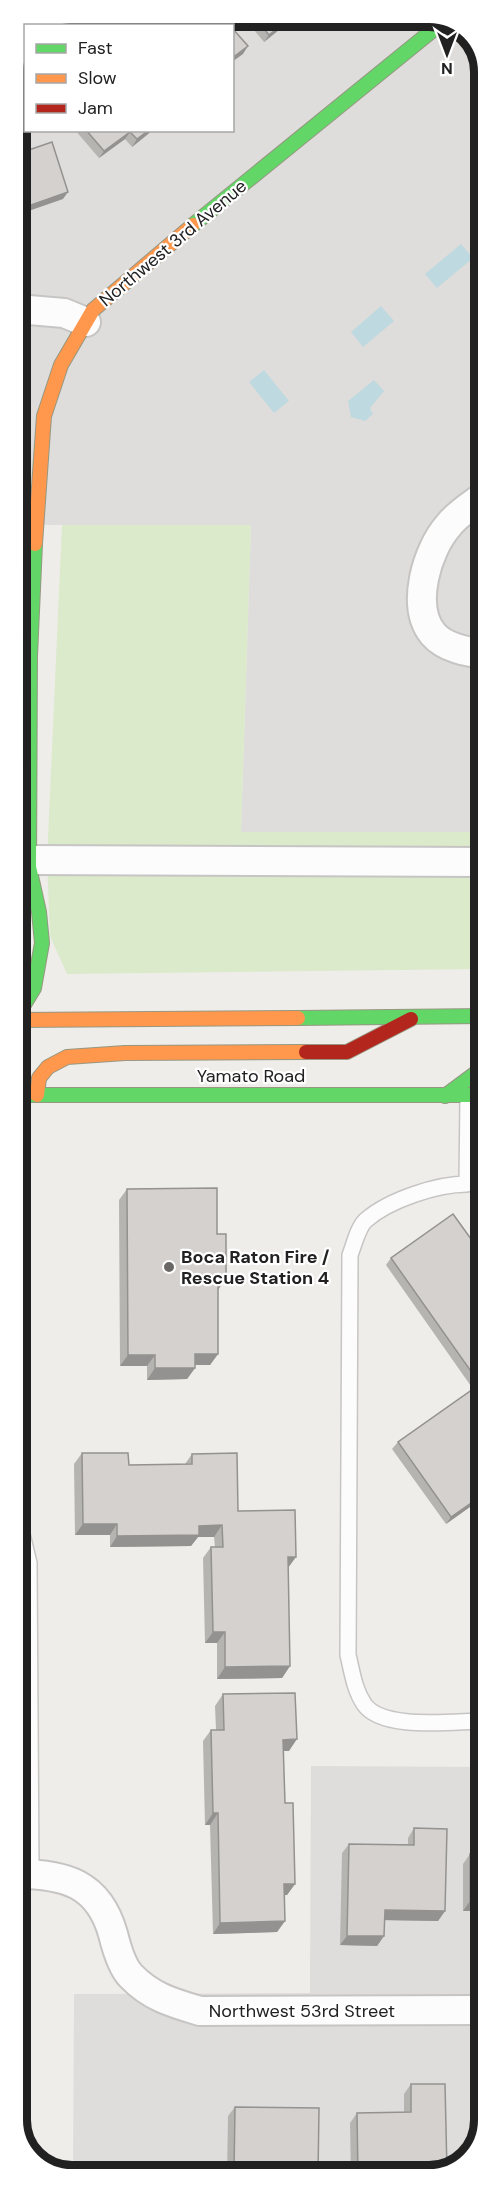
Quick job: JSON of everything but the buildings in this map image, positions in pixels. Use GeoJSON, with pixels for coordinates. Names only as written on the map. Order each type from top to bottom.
{"type":"FeatureCollection","features":[{"type":"Feature","properties":{"kind":"main road","name":"Northwest 3rd Avenue"},"geometry":{"type":"LineString","coordinates":[[27,617],[44,416],[61,365],[93,310],[119,286],[436,28]]}},
{"type":"Feature","properties":{"kind":"main road","name":"Northwest 3rd Avenue"},"geometry":{"type":"LineString","coordinates":[[27,760],[30,864],[38,898],[41,952],[34,988],[27,1000]]}},
{"type":"Feature","properties":{"kind":"main road"},"geometry":{"type":"LineString","coordinates":[[27,1018],[474,1016]]}},
{"type":"Feature","properties":{"kind":"main road"},"geometry":{"type":"LineString","coordinates":[[37,1095],[39,1078],[48,1066],[67,1057],[125,1053],[347,1052],[415,1017]]}},
{"type":"Feature","properties":{"kind":"main road"},"geometry":{"type":"LineString","coordinates":[[445,1096],[474,1074]]}},
{"type":"Feature","properties":{"kind":"main road","name":"Yamato Road"},"geometry":{"type":"LineString","coordinates":[[27,1095],[254,1093],[474,1096]]}},
{"type":"Feature","properties":{"kind":"street"},"geometry":{"type":"LineString","coordinates":[[27,310],[64,313],[86,322]]}},
{"type":"Feature","properties":{"kind":"street"},"geometry":{"type":"LineString","coordinates":[[474,504],[449,524],[431,550],[423,583],[423,611],[434,634],[459,651],[474,653]]}},
{"type":"Feature","properties":{"kind":"street"},"geometry":{"type":"LineString","coordinates":[[30,864],[474,862]]}},
{"type":"Feature","properties":{"kind":"street","name":"Northwest 3rd Avenue"},"geometry":{"type":"LineString","coordinates":[[27,872],[30,864]]}},
{"type":"Feature","properties":{"kind":"street","name":"Northwest 53rd Street"},"geometry":{"type":"LineString","coordinates":[[27,1874],[64,1878],[93,1894],[107,1913],[115,1943],[129,1974],[157,1998],[200,2011],[474,2010]]}},
{"type":"Feature","properties":{"kind":"lane"},"geometry":{"type":"LineString","coordinates":[[474,1116],[467,1184],[447,1184],[397,1202],[364,1221],[350,1255],[348,1655],[356,1688],[364,1705],[375,1715],[393,1721],[474,1721]]}},
{"type":"Feature","properties":{"kind":"lane"},"geometry":{"type":"LineString","coordinates":[[27,1557],[29,1563],[27,1687]]}},
{"type":"Feature","properties":{"kind":"shaded area"},"geometry":{"type":"Polygon","coordinates":[[[234,27],[432,27],[446,30],[459,38],[468,49],[474,72],[474,832],[241,832],[251,525],[27,525],[27,132],[234,132],[234,27]]]}},
{"type":"Feature","properties":{"kind":"shaded area"},"geometry":{"type":"Polygon","coordinates":[[[311,1766],[474,1767],[474,2120],[472,2135],[457,2156],[444,2163],[429,2165],[73,2165],[74,1994],[310,1993],[311,1766]]]}},
{"type":"Feature","properties":{"kind":"green space"},"geometry":{"type":"Polygon","coordinates":[[[62,525],[251,525],[241,832],[474,832],[474,969],[67,974],[50,936],[47,860],[62,525]]]}},
{"type":"Feature","properties":{"kind":"water"},"geometry":{"type":"Polygon","coordinates":[[[461,244],[473,258],[437,288],[425,274],[461,244]]]}},
{"type":"Feature","properties":{"kind":"water"},"geometry":{"type":"Polygon","coordinates":[[[381,306],[394,321],[363,347],[351,332],[381,306]]]}},
{"type":"Feature","properties":{"kind":"water"},"geometry":{"type":"Polygon","coordinates":[[[264,370],[289,401],[274,413],[249,382],[264,370]]]}},
{"type":"Feature","properties":{"kind":"water"},"geometry":{"type":"Polygon","coordinates":[[[374,380],[384,391],[370,408],[373,414],[365,421],[351,417],[348,401],[374,380]]]}},
{"type":"Feature","properties":{"kind":"traffic: fast"},"geometry":{"type":"LineString","coordinates":[[193,225],[436,28]]}},
{"type":"Feature","properties":{"kind":"traffic: fast"},"geometry":{"type":"LineString","coordinates":[[27,1000],[34,988],[42,943],[39,912],[29,867],[30,656],[35,544]]}},
{"type":"Feature","properties":{"kind":"traffic: fast"},"geometry":{"type":"LineString","coordinates":[[298,1018],[474,1016]]}},
{"type":"Feature","properties":{"kind":"traffic: fast"},"geometry":{"type":"LineString","coordinates":[[445,1096],[474,1074]]}},
{"type":"Feature","properties":{"kind":"traffic: fast"},"geometry":{"type":"LineString","coordinates":[[27,1095],[474,1095]]}},
{"type":"Feature","properties":{"kind":"traffic: slow"},"geometry":{"type":"LineString","coordinates":[[35,544],[44,416],[61,365],[93,310],[193,225]]}},
{"type":"Feature","properties":{"kind":"traffic: slow"},"geometry":{"type":"LineString","coordinates":[[27,1020],[298,1018]]}},
{"type":"Feature","properties":{"kind":"traffic: slow"},"geometry":{"type":"LineString","coordinates":[[37,1095],[39,1078],[48,1067],[67,1057],[125,1053],[306,1052]]}},
{"type":"Feature","properties":{"kind":"traffic: jam"},"geometry":{"type":"LineString","coordinates":[[306,1052],[347,1052],[411,1019]]}},
{"type":"Feature","properties":{"kind":"place","name":"Boca Raton Fire / Rescue Station 4"},"geometry":{"type":"Point","coordinates":[169,1267]}}]}
